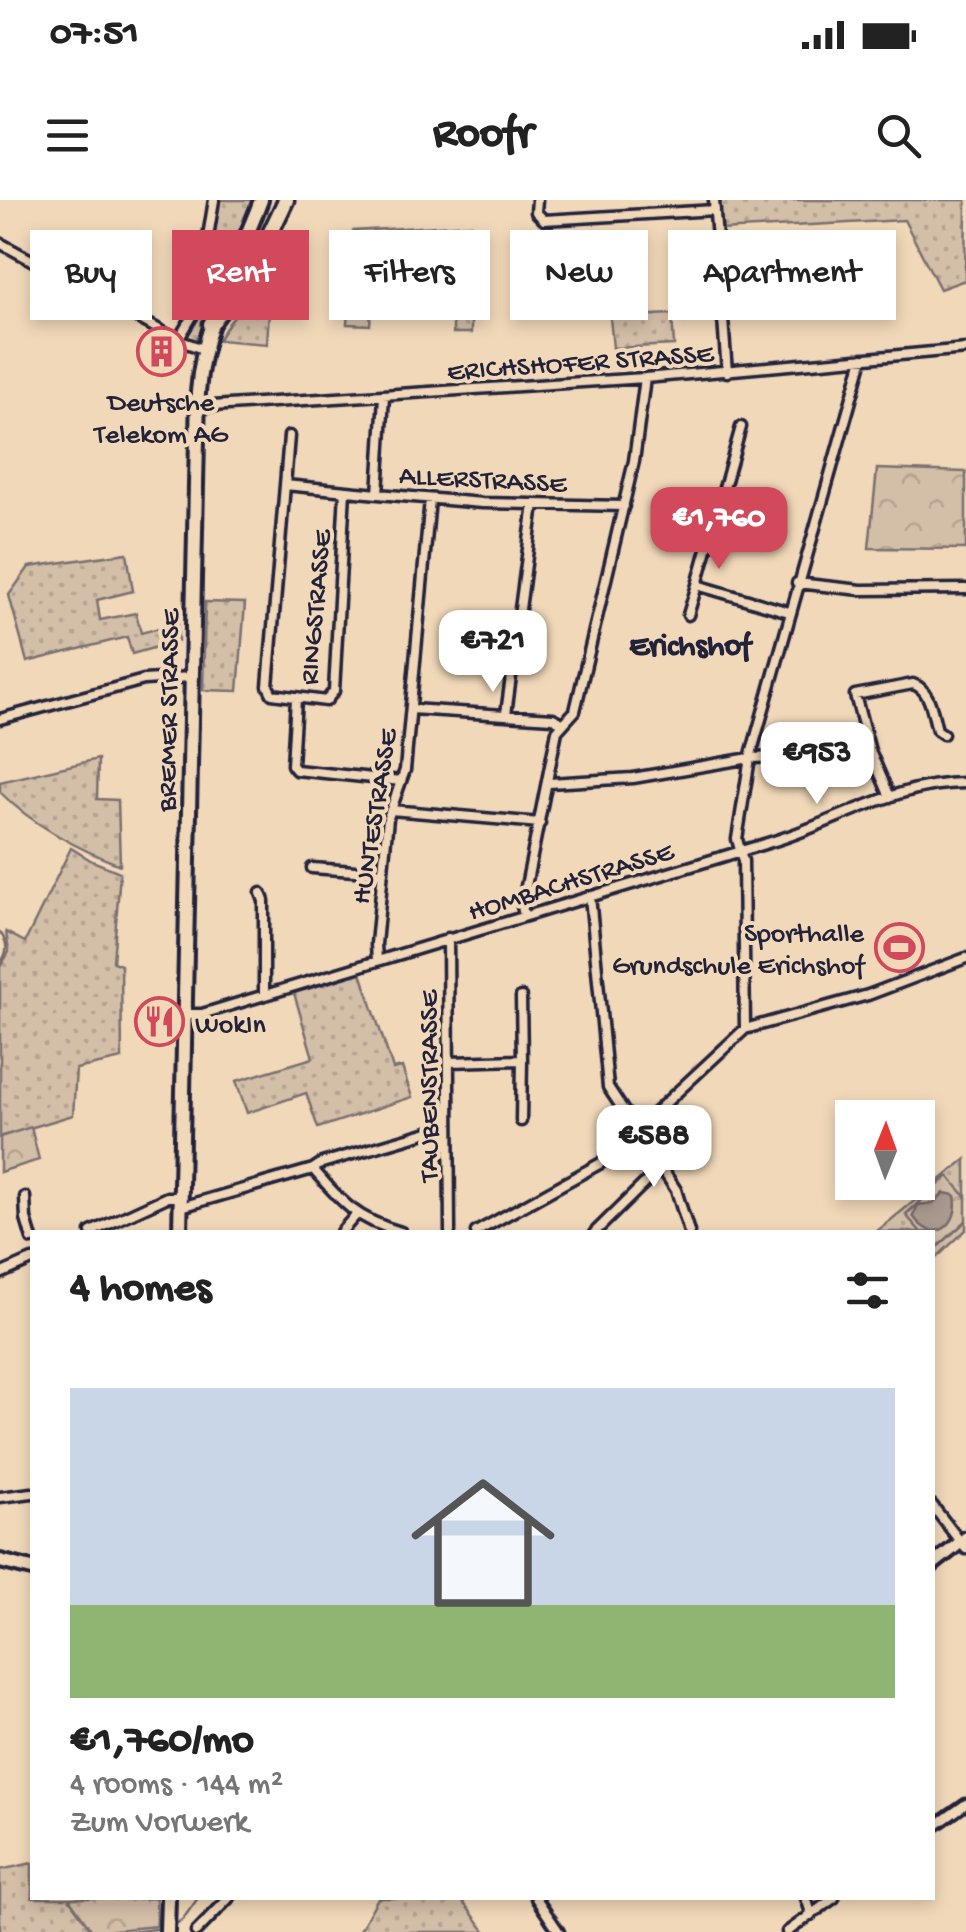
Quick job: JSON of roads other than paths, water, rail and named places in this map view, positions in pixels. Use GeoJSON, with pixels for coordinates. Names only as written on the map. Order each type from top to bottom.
{"type":"FeatureCollection","features":[{"type":"Feature","properties":{"kind":"highway"},"geometry":{"type":"LineString","coordinates":[[210,324],[258,259],[286,200]]}},
{"type":"Feature","properties":{"kind":"main road","name":"BREMER STRASSE"},"geometry":{"type":"LineString","coordinates":[[180,1230],[197,407],[210,324],[261,200]]}},
{"type":"Feature","properties":{"kind":"main road"},"geometry":{"type":"LineString","coordinates":[[935,1563],[964,1543]]}},
{"type":"Feature","properties":{"kind":"main road"},"geometry":{"type":"LineString","coordinates":[[0,1562],[30,1569]]}},
{"type":"Feature","properties":{"kind":"main road"},"geometry":{"type":"LineString","coordinates":[[167,1926],[168,1900]]}},
{"type":"Feature","properties":{"kind":"street"},"geometry":{"type":"LineString","coordinates":[[178,340],[196,310],[214,200]]}},
{"type":"Feature","properties":{"kind":"street"},"geometry":{"type":"LineString","coordinates":[[536,200],[536,212],[544,220],[715,205],[727,372]]}},
{"type":"Feature","properties":{"kind":"street"},"geometry":{"type":"LineString","coordinates":[[612,200],[613,215]]}},
{"type":"Feature","properties":{"kind":"street"},"geometry":{"type":"LineString","coordinates":[[0,242],[178,340],[204,350]]}},
{"type":"Feature","properties":{"kind":"street","name":"ERICHSHOFER STRASSE"},"geometry":{"type":"LineString","coordinates":[[197,407],[727,372],[966,348]]}},
{"type":"Feature","properties":{"kind":"street"},"geometry":{"type":"LineString","coordinates":[[745,1029],[743,861],[737,839],[750,758],[863,358]]}},
{"type":"Feature","properties":{"kind":"street"},"geometry":{"type":"LineString","coordinates":[[524,916],[522,906],[557,731],[575,710],[634,460],[645,378]]}},
{"type":"Feature","properties":{"kind":"street","name":"ALLERSTRASSE"},"geometry":{"type":"LineString","coordinates":[[384,396],[378,494],[624,506]]}},
{"type":"Feature","properties":{"kind":"street"},"geometry":{"type":"LineString","coordinates":[[688,615],[742,427]]}},
{"type":"Feature","properties":{"kind":"street","name":"RINGSTRASSE"},"geometry":{"type":"LineString","coordinates":[[289,436],[268,686],[272,694],[326,701],[334,691],[345,491]]}},
{"type":"Feature","properties":{"kind":"street","name":"RINGSTRASSE"},"geometry":{"type":"LineString","coordinates":[[285,486],[378,494]]}},
{"type":"Feature","properties":{"kind":"street","name":"HUNTESTRASSE"},"geometry":{"type":"LineString","coordinates":[[378,960],[376,944],[391,810],[401,781],[411,710],[430,499]]}},
{"type":"Feature","properties":{"kind":"street"},"geometry":{"type":"LineString","coordinates":[[506,714],[534,504]]}},
{"type":"Feature","properties":{"kind":"street"},"geometry":{"type":"LineString","coordinates":[[797,583],[861,590],[966,589]]}},
{"type":"Feature","properties":{"kind":"street"},"geometry":{"type":"LineString","coordinates":[[697,585],[789,612]]}},
{"type":"Feature","properties":{"kind":"street"},"geometry":{"type":"LineString","coordinates":[[0,718],[144,680],[191,677]]}},
{"type":"Feature","properties":{"kind":"street"},"geometry":{"type":"LineString","coordinates":[[890,797],[876,765],[856,695],[920,686],[925,690],[937,730],[943,734]]}},
{"type":"Feature","properties":{"kind":"street"},"geometry":{"type":"LineString","coordinates":[[296,698],[292,765],[296,770],[401,781]]}},
{"type":"Feature","properties":{"kind":"street"},"geometry":{"type":"LineString","coordinates":[[411,710],[506,714],[562,722]]}},
{"type":"Feature","properties":{"kind":"street"},"geometry":{"type":"LineString","coordinates":[[549,783],[648,776],[780,756],[876,765]]}},
{"type":"Feature","properties":{"kind":"street","name":"HOMBACHSTRASSE"},"geometry":{"type":"LineString","coordinates":[[185,1014],[202,1014],[740,852],[926,785],[966,783]]}},
{"type":"Feature","properties":{"kind":"street"},"geometry":{"type":"LineString","coordinates":[[391,810],[540,823]]}},
{"type":"Feature","properties":{"kind":"street"},"geometry":{"type":"LineString","coordinates":[[312,868],[383,874]]}},
{"type":"Feature","properties":{"kind":"street"},"geometry":{"type":"LineString","coordinates":[[261,894],[264,995]]}},
{"type":"Feature","properties":{"kind":"street"},"geometry":{"type":"LineString","coordinates":[[590,896],[608,1087],[662,1166],[683,1205],[689,1230]]}},
{"type":"Feature","properties":{"kind":"street","name":"TAUBENSTRASSE"},"geometry":{"type":"LineString","coordinates":[[448,938],[450,1230]]}},
{"type":"Feature","properties":{"kind":"street"},"geometry":{"type":"LineString","coordinates":[[480,1230],[590,1171],[636,1133],[745,1029],[868,995],[966,958]]}},
{"type":"Feature","properties":{"kind":"street"},"geometry":{"type":"LineString","coordinates":[[521,1122],[522,997]]}},
{"type":"Feature","properties":{"kind":"street"},"geometry":{"type":"LineString","coordinates":[[449,1062],[522,1060]]}},
{"type":"Feature","properties":{"kind":"street"},"geometry":{"type":"LineString","coordinates":[[95,1230],[167,1198],[181,1202],[313,1169],[449,1126]]}},
{"type":"Feature","properties":{"kind":"street"},"geometry":{"type":"LineString","coordinates":[[598,1230],[662,1166]]}},
{"type":"Feature","properties":{"kind":"street"},"geometry":{"type":"LineString","coordinates":[[313,1169],[356,1215],[393,1230]]}},
{"type":"Feature","properties":{"kind":"street"},"geometry":{"type":"LineString","coordinates":[[24,1197],[30,1233]]}},
{"type":"Feature","properties":{"kind":"street"},"geometry":{"type":"LineString","coordinates":[[343,1230],[356,1215]]}},
{"type":"Feature","properties":{"kind":"street"},"geometry":{"type":"LineString","coordinates":[[0,1274],[30,1261]]}},
{"type":"Feature","properties":{"kind":"street"},"geometry":{"type":"LineString","coordinates":[[0,1497],[30,1494]]}},
{"type":"Feature","properties":{"kind":"street"},"geometry":{"type":"LineString","coordinates":[[935,1509],[964,1543]]}},
{"type":"Feature","properties":{"kind":"street"},"geometry":{"type":"LineString","coordinates":[[935,1826],[966,1804]]}},
{"type":"Feature","properties":{"kind":"street"},"geometry":{"type":"LineString","coordinates":[[196,1932],[227,1900]]}},
{"type":"Feature","properties":{"kind":"street"},"geometry":{"type":"LineString","coordinates":[[537,1900],[559,1932]]}},
{"type":"Feature","properties":{"kind":"street"},"geometry":{"type":"LineString","coordinates":[[807,1900],[811,1913]]}},
{"type":"Feature","properties":{"kind":"street"},"geometry":{"type":"LineString","coordinates":[[786,1932],[831,1900]]}},
{"type":"Feature","properties":{"kind":"waterway"},"geometry":{"type":"LineString","coordinates":[[0,932],[6,948],[0,963]]}},
{"type":"Feature","properties":{"kind":"waterway"},"geometry":{"type":"LineString","coordinates":[[935,1249],[966,1221]]}},
{"type":"Feature","properties":{"kind":"waterway"},"geometry":{"type":"LineString","coordinates":[[172,1927],[197,1900]]}},
{"type":"Feature","properties":{"kind":"waterway"},"geometry":{"type":"LineString","coordinates":[[131,1932],[164,1928]]}},
{"type":"Feature","properties":{"kind":"place","name":"Deutsche Telekom AG"},"geometry":{"type":"Point","coordinates":[161,352]}},
{"type":"Feature","properties":{"kind":"place","name":"Sporthalle Grundschule Erichshof"},"geometry":{"type":"Point","coordinates":[899,947]}},
{"type":"Feature","properties":{"kind":"place","name":"WokIn"},"geometry":{"type":"Point","coordinates":[160,1022]}},
{"type":"Feature","properties":{"kind":"district","name":"Erichshof"},"geometry":{"type":"Point","coordinates":[690,643]}}]}
